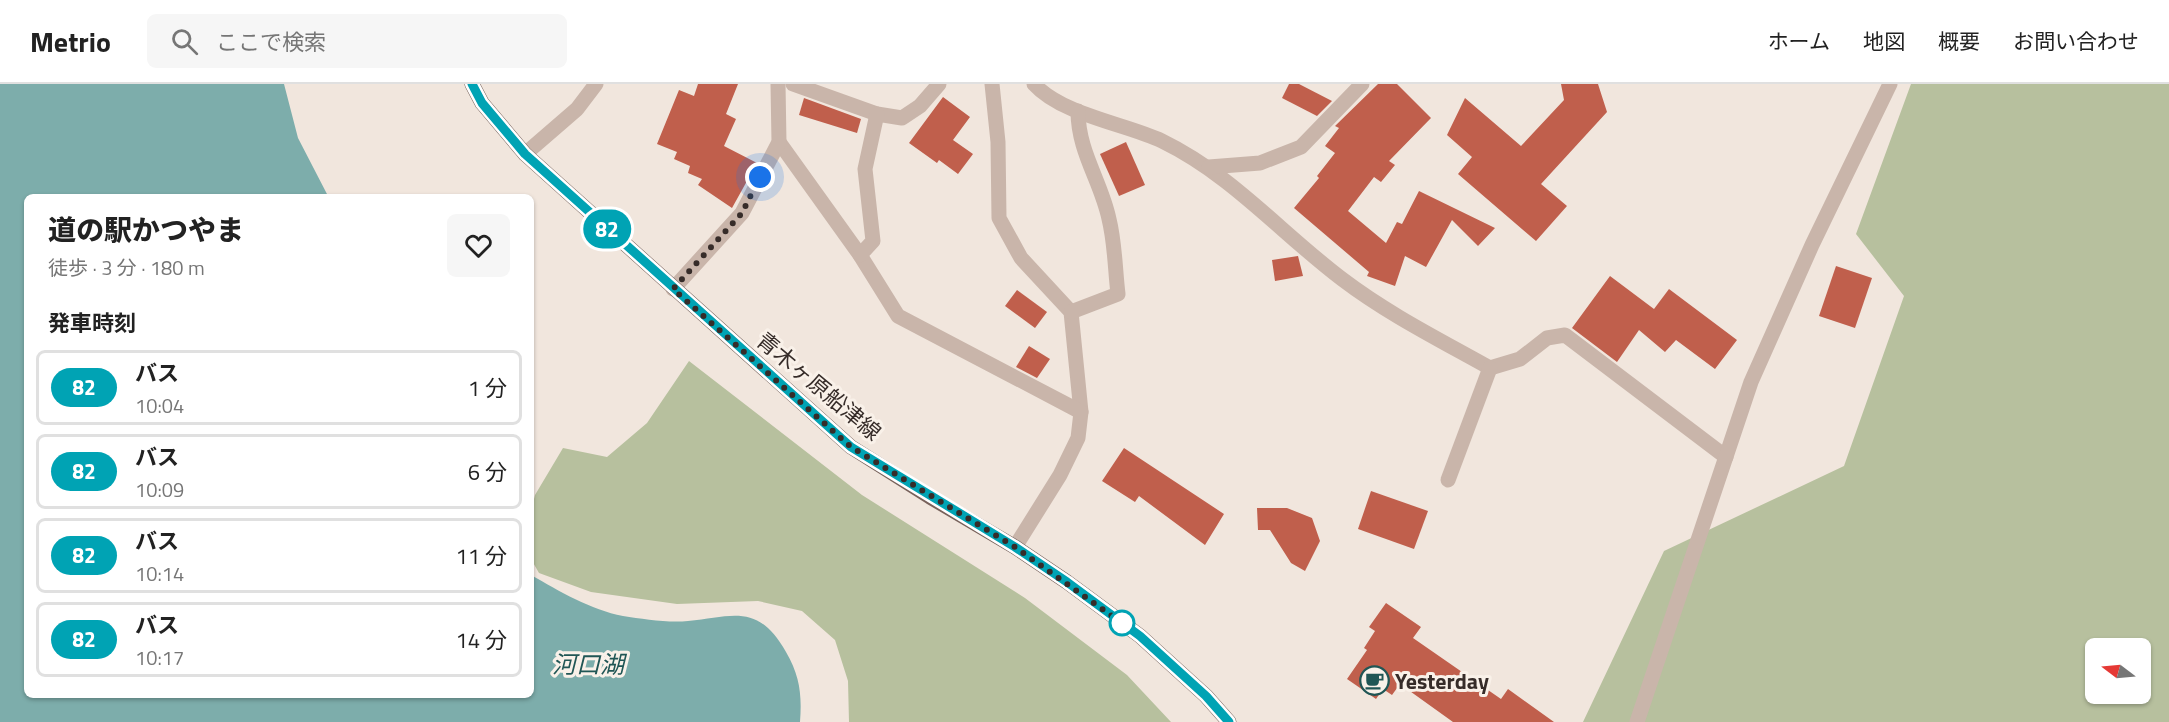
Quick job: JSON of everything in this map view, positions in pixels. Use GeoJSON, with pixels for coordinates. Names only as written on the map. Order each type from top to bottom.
{"type":"FeatureCollection","features":[{"type":"Feature","properties":{"kind":"main road","name":"青木ヶ原船津線"},"geometry":{"type":"LineString","coordinates":[[472,84],[482,103],[525,154],[851,447],[1015,547],[1140,636],[1206,696],[1229,722]]}},
{"type":"Feature","properties":{"kind":"street"},"geometry":{"type":"LineString","coordinates":[[525,154],[577,109],[596,84]]}},
{"type":"Feature","properties":{"kind":"street"},"geometry":{"type":"LineString","coordinates":[[673,289],[742,213],[779,142],[778,84]]}},
{"type":"Feature","properties":{"kind":"street"},"geometry":{"type":"LineString","coordinates":[[793,84],[877,114],[902,118],[920,106],[939,84]]}},
{"type":"Feature","properties":{"kind":"street"},"geometry":{"type":"LineString","coordinates":[[992,84],[998,142],[999,218],[1021,258],[1071,312],[1081,412],[1078,438],[1060,475],[1015,547]]}},
{"type":"Feature","properties":{"kind":"street"},"geometry":{"type":"LineString","coordinates":[[1034,84],[1078,111],[1161,140],[1209,167],[1256,204],[1340,278],[1379,306],[1490,368],[1520,359],[1547,338],[1566,335],[1726,457]]}},
{"type":"Feature","properties":{"kind":"street"},"geometry":{"type":"LineString","coordinates":[[1209,167],[1260,163],[1301,147],[1362,84]]}},
{"type":"Feature","properties":{"kind":"street"},"geometry":{"type":"LineString","coordinates":[[1637,722],[1751,382],[1812,245],[1890,84]]}},
{"type":"Feature","properties":{"kind":"street"},"geometry":{"type":"LineString","coordinates":[[1071,312],[1118,294],[1109,219],[1083,151],[1078,130],[1078,111]]}},
{"type":"Feature","properties":{"kind":"street"},"geometry":{"type":"LineString","coordinates":[[860,255],[873,241],[865,169],[877,114]]}},
{"type":"Feature","properties":{"kind":"street"},"geometry":{"type":"LineString","coordinates":[[779,142],[860,255],[898,316],[1081,412]]}},
{"type":"Feature","properties":{"kind":"street"},"geometry":{"type":"LineString","coordinates":[[1448,480],[1490,368]]}},
{"type":"Feature","properties":{"kind":"green space"},"geometry":{"type":"Polygon","coordinates":[[[1911,84],[2169,84],[2169,722],[1583,722],[1664,551],[1844,466],[1904,296],[1856,234],[1911,84]]]}},
{"type":"Feature","properties":{"kind":"green space"},"geometry":{"type":"Polygon","coordinates":[[[689,361],[862,495],[1025,598],[1127,675],[1171,722],[849,722],[848,681],[835,640],[802,611],[758,601],[677,604],[591,592],[539,573],[534,564],[534,499],[563,448],[607,457],[647,423],[689,361]]]}},
{"type":"Feature","properties":{"kind":"water","name":"河口湖"},"geometry":{"type":"Polygon","coordinates":[[[0,84],[284,84],[298,138],[327,194],[24,194],[24,698],[534,698],[534,577],[587,605],[623,616],[672,621],[732,616],[755,619],[776,636],[791,661],[799,686],[801,703],[800,722],[0,722],[0,84]]]}},
{"type":"Feature","properties":{"kind":"building"},"geometry":{"type":"Polygon","coordinates":[[[698,84],[738,84],[726,114],[736,119],[724,146],[757,163],[732,208],[698,185],[702,179],[688,173],[690,166],[674,159],[677,152],[657,144],[679,90],[694,96],[698,84]]]}},
{"type":"Feature","properties":{"kind":"building"},"geometry":{"type":"Polygon","coordinates":[[[1289,84],[1299,84],[1332,101],[1317,116],[1282,98],[1289,84]]]}},
{"type":"Feature","properties":{"kind":"building"},"geometry":{"type":"Polygon","coordinates":[[[1378,84],[1397,84],[1431,118],[1389,161],[1395,165],[1381,182],[1374,177],[1348,211],[1386,243],[1397,222],[1402,224],[1419,191],[1495,228],[1478,246],[1452,220],[1426,267],[1405,256],[1395,286],[1367,276],[1369,272],[1294,208],[1319,178],[1317,176],[1335,153],[1325,146],[1339,128],[1335,126],[1378,84]]]}},
{"type":"Feature","properties":{"kind":"building"},"geometry":{"type":"Polygon","coordinates":[[[1561,84],[1598,84],[1607,112],[1541,184],[1567,206],[1536,241],[1458,174],[1472,157],[1447,135],[1465,98],[1521,146],[1564,100],[1561,84]]]}},
{"type":"Feature","properties":{"kind":"building"},"geometry":{"type":"Polygon","coordinates":[[[943,97],[970,117],[953,140],[973,154],[958,174],[939,160],[937,163],[909,143],[943,97]]]}},
{"type":"Feature","properties":{"kind":"building"},"geometry":{"type":"Polygon","coordinates":[[[804,98],[861,119],[857,133],[799,115],[804,98]]]}},
{"type":"Feature","properties":{"kind":"building"},"geometry":{"type":"Polygon","coordinates":[[[1126,142],[1145,185],[1119,196],[1100,154],[1126,142]]]}},
{"type":"Feature","properties":{"kind":"building"},"geometry":{"type":"Polygon","coordinates":[[[1298,256],[1303,276],[1275,281],[1272,260],[1298,256]]]}},
{"type":"Feature","properties":{"kind":"building"},"geometry":{"type":"Polygon","coordinates":[[[1836,266],[1872,278],[1855,328],[1819,316],[1836,266]]]}},
{"type":"Feature","properties":{"kind":"building"},"geometry":{"type":"Polygon","coordinates":[[[1610,276],[1654,309],[1669,289],[1737,340],[1715,369],[1676,340],[1665,352],[1639,330],[1617,362],[1572,328],[1610,276]]]}},
{"type":"Feature","properties":{"kind":"building"},"geometry":{"type":"Polygon","coordinates":[[[1017,290],[1047,312],[1035,328],[1005,306],[1017,290]]]}},
{"type":"Feature","properties":{"kind":"building"},"geometry":{"type":"Polygon","coordinates":[[[1029,346],[1050,359],[1037,378],[1016,367],[1029,346]]]}},
{"type":"Feature","properties":{"kind":"building"},"geometry":{"type":"Polygon","coordinates":[[[1124,448],[1224,514],[1205,545],[1139,496],[1135,502],[1102,481],[1124,448]]]}},
{"type":"Feature","properties":{"kind":"building"},"geometry":{"type":"Polygon","coordinates":[[[1371,491],[1428,511],[1414,549],[1358,529],[1371,491]]]}},
{"type":"Feature","properties":{"kind":"building"},"geometry":{"type":"Polygon","coordinates":[[[1257,508],[1287,508],[1312,518],[1320,541],[1305,571],[1291,563],[1270,530],[1258,530],[1257,508]]]}},
{"type":"Feature","properties":{"kind":"building"},"geometry":{"type":"Polygon","coordinates":[[[1386,603],[1421,627],[1413,638],[1501,699],[1508,689],[1554,722],[1453,722],[1400,684],[1392,695],[1383,689],[1376,699],[1347,679],[1367,650],[1364,648],[1375,631],[1369,627],[1386,603]]]}},
{"type":"Feature","properties":{"kind":"bus line","name":"82"},"geometry":{"type":"LineString","coordinates":[[472,84],[482,103],[525,154],[689,304],[851,447],[1015,547],[1067,582],[1140,636],[1206,696],[1229,722]]}},
{"type":"Feature","properties":{"kind":"place","name":"Yesterday"},"geometry":{"type":"Point","coordinates":[1374,681]}},
{"type":"Feature","properties":{"kind":"route"},"geometry":{"type":"LineString","coordinates":[[760,177],[742,213],[673,289],[851,447],[1015,547],[1122,623]]}}]}
